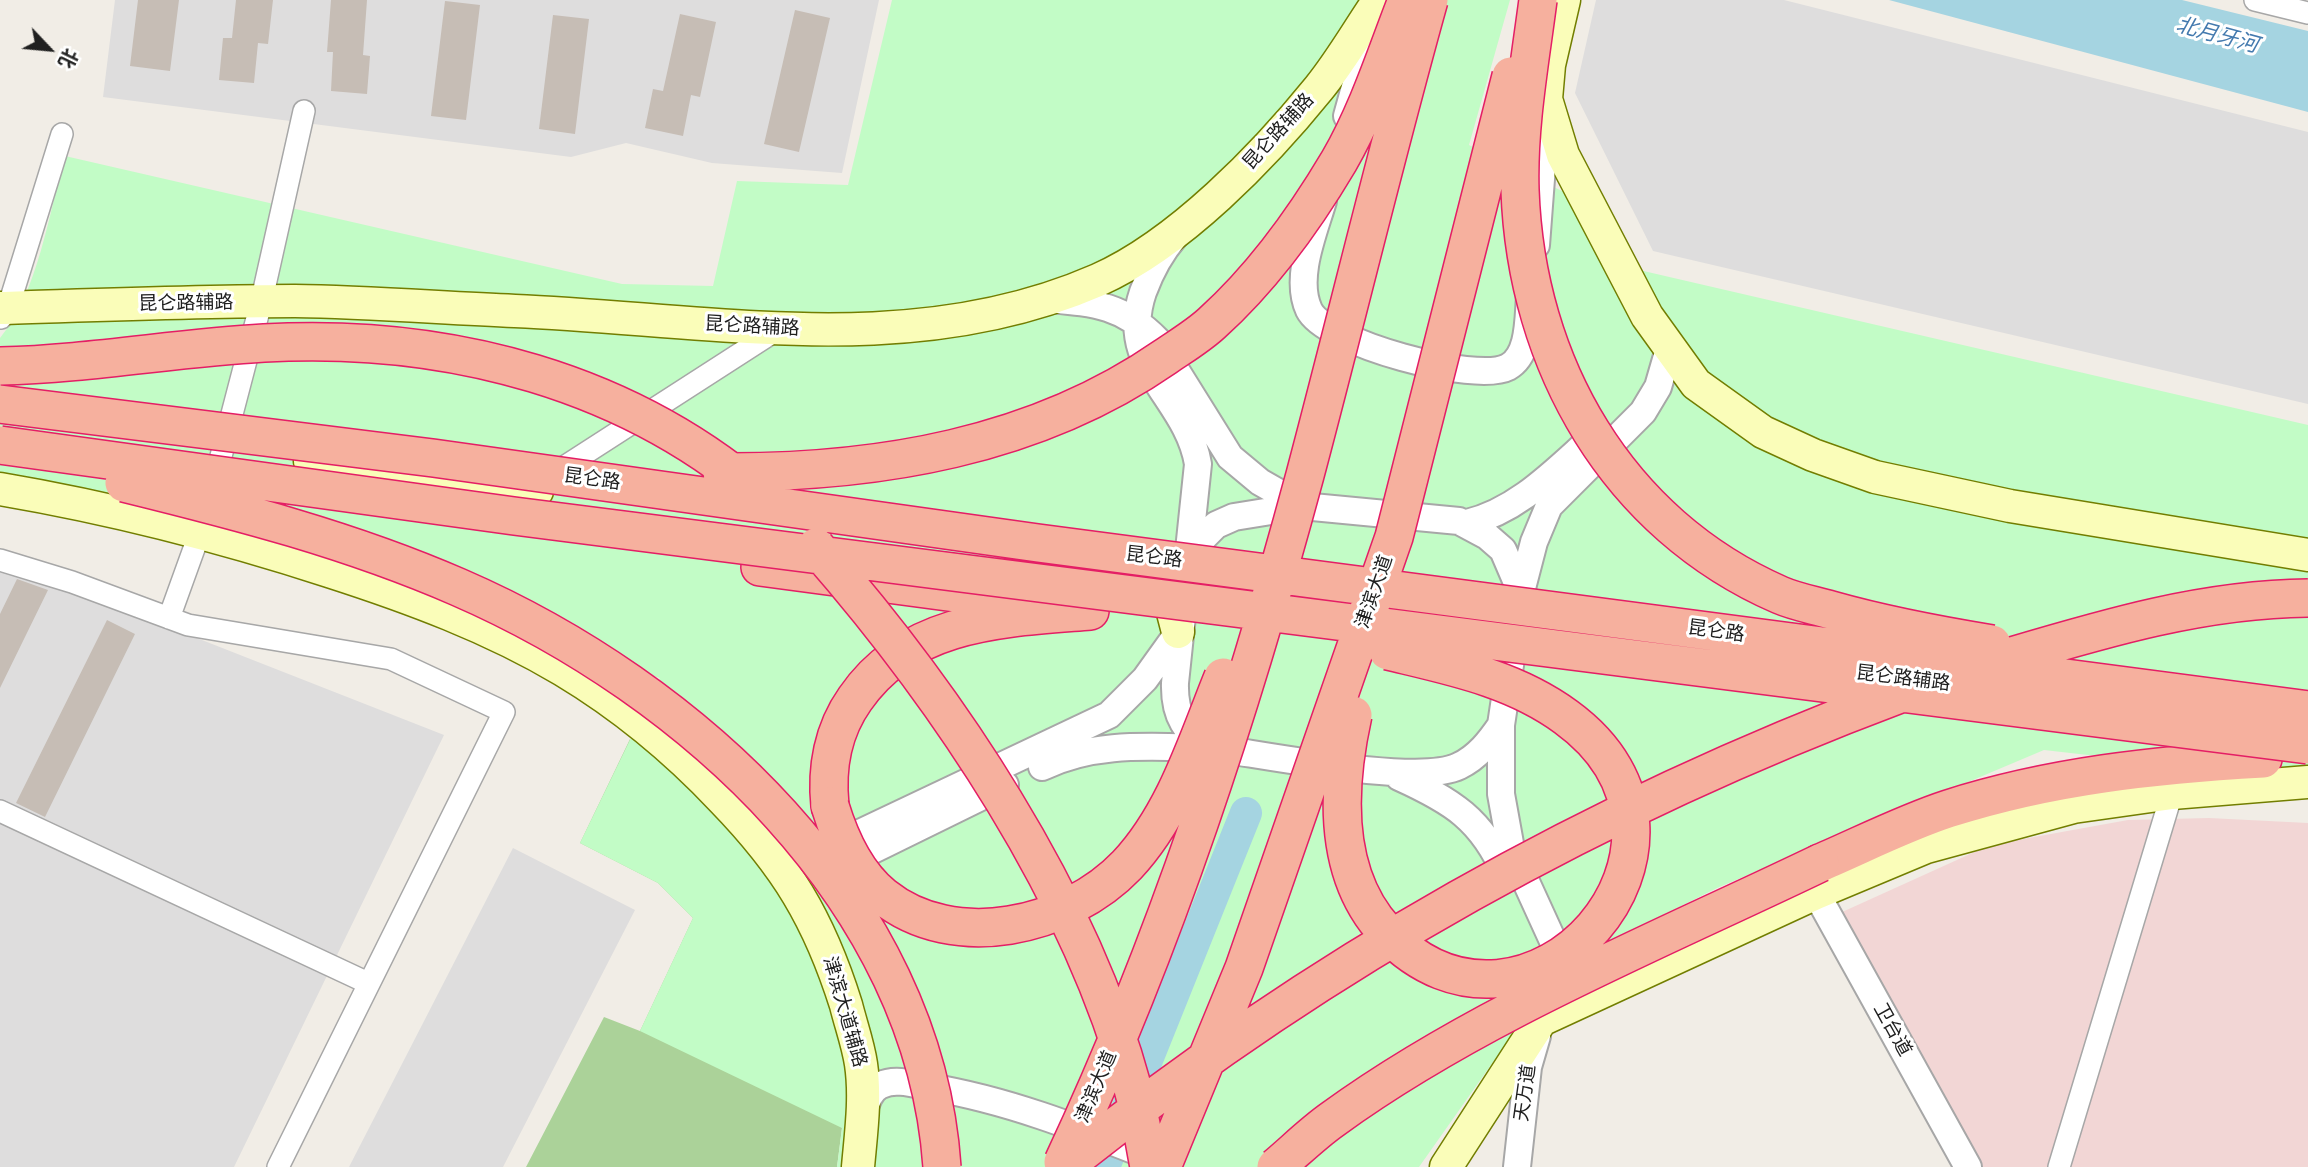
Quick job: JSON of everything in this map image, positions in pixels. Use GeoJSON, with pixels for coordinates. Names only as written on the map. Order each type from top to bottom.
{"type":"FeatureCollection","features":[{"type":"Feature","properties":{"kind":"highway"},"geometry":{"type":"LineString","coordinates":[[433,458],[581,470],[778,472],[856,466],[940,451],[1025,429],[1065,414],[1134,378],[1210,325],[1269,263],[1315,200],[1340,158],[1407,0]]}},
{"type":"Feature","properties":{"kind":"highway","name":"津滨大道"},"geometry":{"type":"LineString","coordinates":[[1074,1152],[1219,766],[1303,492],[1429,0]]}},
{"type":"Feature","properties":{"kind":"highway","name":"津滨大道"},"geometry":{"type":"LineString","coordinates":[[1158,1165],[1244,968],[1394,537],[1482,179],[1532,0]]}},
{"type":"Feature","properties":{"kind":"highway"},"geometry":{"type":"LineString","coordinates":[[1538,0],[1526,90],[1520,188],[1529,280],[1542,330],[1572,401],[1624,478],[1675,531],[1709,555],[1782,596],[1897,629],[2308,688]]}},
{"type":"Feature","properties":{"kind":"highway"},"geometry":{"type":"LineString","coordinates":[[0,366],[262,343],[325,341],[397,344],[479,358],[552,378],[651,422],[718,463],[791,523],[833,567],[919,673],[972,752],[1035,857],[1088,959],[1158,1165]]}},
{"type":"Feature","properties":{"kind":"highway","name":"昆仑路"},"geometry":{"type":"LineString","coordinates":[[0,404],[433,458],[1038,543],[2308,710]]}},
{"type":"Feature","properties":{"kind":"highway","name":"昆仑路"},"geometry":{"type":"LineString","coordinates":[[0,445],[500,514],[2308,745]]}},
{"type":"Feature","properties":{"kind":"highway"},"geometry":{"type":"LineString","coordinates":[[0,463],[116,481],[297,503],[549,542],[1388,651],[1471,659],[2308,764]]}},
{"type":"Feature","properties":{"kind":"highway"},"geometry":{"type":"LineString","coordinates":[[116,481],[320,533],[460,587],[561,640],[617,675],[706,742],[798,833],[854,908],[891,979],[925,1063],[936,1105],[942,1167]]}},
{"type":"Feature","properties":{"kind":"highway"},"geometry":{"type":"LineString","coordinates":[[1090,611],[1003,618],[944,631],[915,643],[866,682],[846,712],[834,742],[828,788],[830,806],[846,849],[883,896],[938,922],[964,926],[1007,925],[1049,916],[1081,901],[1126,866],[1168,807],[1303,492]]}},
{"type":"Feature","properties":{"kind":"highway"},"geometry":{"type":"LineString","coordinates":[[1388,651],[1470,671],[1545,704],[1584,733],[1619,781],[1631,839],[1624,878],[1617,897],[1593,932],[1551,962],[1497,978],[1471,977],[1422,960],[1400,946],[1367,907],[1348,858],[1342,794],[1345,753],[1394,537]]}},
{"type":"Feature","properties":{"kind":"highway"},"geometry":{"type":"LineString","coordinates":[[1074,1152],[1329,975],[1435,912],[1566,840],[1709,770],[1950,675],[2055,642],[2146,617],[2232,603],[2308,598]]}},
{"type":"Feature","properties":{"kind":"highway"},"geometry":{"type":"LineString","coordinates":[[1276,1167],[1332,1120],[1410,1068],[1535,1000],[1820,863],[1947,809],[2064,779],[2153,765],[2263,759]]}},
{"type":"Feature","properties":{"kind":"main road","name":"昆仑路辅路"},"geometry":{"type":"LineString","coordinates":[[3,312],[294,301],[573,313],[775,331],[869,329],[962,320],[1048,299],[1118,270],[1185,224],[1248,167],[1320,87],[1379,0]]}},
{"type":"Feature","properties":{"kind":"main road"},"geometry":{"type":"LineString","coordinates":[[1564,0],[1549,65],[1546,99],[1572,175],[1647,316],[1696,384],[1763,432],[1813,455],[1875,477],[2010,506],[2308,555]]}},
{"type":"Feature","properties":{"kind":"main road"},"geometry":{"type":"LineString","coordinates":[[0,420],[221,456],[1142,582],[1166,596],[1175,614],[1178,632]]}},
{"type":"Feature","properties":{"kind":"main road"},"geometry":{"type":"LineString","coordinates":[[0,434],[530,490],[1143,571],[1165,568],[1189,552]]}},
{"type":"Feature","properties":{"kind":"main road"},"geometry":{"type":"LineString","coordinates":[[0,489],[87,504],[201,531],[413,598],[563,670],[625,712],[686,761],[754,831],[789,878]]}},
{"type":"Feature","properties":{"kind":"main road","name":"昆仑路辅路"},"geometry":{"type":"LineString","coordinates":[[1521,592],[1535,617],[1551,628],[1996,681],[2308,726]]}},
{"type":"Feature","properties":{"kind":"main road","name":"昆仑路辅路"},"geometry":{"type":"LineString","coordinates":[[1511,669],[1525,649],[1548,636],[1558,636],[1993,690],[2308,734]]}},
{"type":"Feature","properties":{"kind":"main road"},"geometry":{"type":"LineString","coordinates":[[1446,1167],[1541,1020],[1816,893],[1926,847],[2073,807],[2172,793],[2308,782]]}},
{"type":"Feature","properties":{"kind":"main road","name":"津滨大道辅路"},"geometry":{"type":"LineString","coordinates":[[789,878],[809,908],[835,971],[858,1047],[862,1077],[858,1167]]}},
{"type":"Feature","properties":{"kind":"street"},"geometry":{"type":"LineString","coordinates":[[1379,0],[1312,240],[1304,282],[1310,312],[1329,330],[1457,370],[1508,367],[1519,356],[1526,333],[1542,198],[1546,99]]}},
{"type":"Feature","properties":{"kind":"street"},"geometry":{"type":"LineString","coordinates":[[2255,0],[2308,13]]}},
{"type":"Feature","properties":{"kind":"street"},"geometry":{"type":"LineString","coordinates":[[169,618],[201,531],[221,456],[261,303],[304,111]]}},
{"type":"Feature","properties":{"kind":"street"},"geometry":{"type":"LineString","coordinates":[[3,312],[62,134]]}},
{"type":"Feature","properties":{"kind":"street"},"geometry":{"type":"LineString","coordinates":[[1185,224],[1167,245],[1146,284],[1136,322],[1139,349],[1196,450],[1198,475],[1178,632],[1176,709],[1190,734],[1214,748]]}},
{"type":"Feature","properties":{"kind":"street"},"geometry":{"type":"LineString","coordinates":[[1048,299],[1100,303],[1136,322],[1157,340],[1230,457],[1260,482],[1467,523],[1491,517],[1530,492],[1639,397],[1678,381],[1696,384]]}},
{"type":"Feature","properties":{"kind":"street"},"geometry":{"type":"LineString","coordinates":[[530,490],[775,331]]}},
{"type":"Feature","properties":{"kind":"street"},"geometry":{"type":"LineString","coordinates":[[1541,1020],[1558,995],[1561,973],[1553,941],[1511,849],[1504,819],[1500,767],[1502,725],[1521,592],[1534,542],[1549,506],[1629,427],[1658,387],[1669,349]]}},
{"type":"Feature","properties":{"kind":"street"},"geometry":{"type":"LineString","coordinates":[[1189,552],[1216,525],[1303,492]]}},
{"type":"Feature","properties":{"kind":"street"},"geometry":{"type":"LineString","coordinates":[[1467,523],[1503,550],[1521,592]]}},
{"type":"Feature","properties":{"kind":"street"},"geometry":{"type":"LineString","coordinates":[[0,560],[72,582],[188,625],[391,659],[504,712],[278,1167]]}},
{"type":"Feature","properties":{"kind":"street"},"geometry":{"type":"LineString","coordinates":[[789,878],[1109,715],[1145,679],[1178,632]]}},
{"type":"Feature","properties":{"kind":"street"},"geometry":{"type":"LineString","coordinates":[[789,878],[1068,754],[1130,747],[1214,748],[1388,772],[1440,772],[1458,767],[1474,757],[1502,725]]}},
{"type":"Feature","properties":{"kind":"street"},"geometry":{"type":"LineString","coordinates":[[1388,772],[1438,795],[1462,810],[1481,829],[1496,851],[1536,950],[1542,982],[1541,1020]]}},
{"type":"Feature","properties":{"kind":"street"},"geometry":{"type":"LineString","coordinates":[[2059,1167],[2172,793]]}},
{"type":"Feature","properties":{"kind":"street"},"geometry":{"type":"LineString","coordinates":[[0,811],[368,983]]}},
{"type":"Feature","properties":{"kind":"street","name":"卫台道"},"geometry":{"type":"LineString","coordinates":[[1816,893],[1968,1167]]}},
{"type":"Feature","properties":{"kind":"street","name":"天万道"},"geometry":{"type":"LineString","coordinates":[[1517,1167],[1528,1067],[1541,1020]]}},
{"type":"Feature","properties":{"kind":"street"},"geometry":{"type":"LineString","coordinates":[[858,1047],[871,1074],[884,1083],[1009,1111],[1074,1152],[1158,1165]]}},
{"type":"Feature","properties":{"kind":"street"},"geometry":{"type":"LineString","coordinates":[[862,1116],[872,1092],[884,1083]]}},
{"type":"Feature","properties":{"kind":"shaded area"},"geometry":{"type":"Polygon","coordinates":[[[115,0],[879,0],[842,173],[712,163],[626,143],[571,157],[103,97],[115,0]]]}},
{"type":"Feature","properties":{"kind":"shaded area"},"geometry":{"type":"Polygon","coordinates":[[[1596,0],[1784,0],[2308,132],[2308,404],[1653,251],[1575,93],[1596,0]]]}},
{"type":"Feature","properties":{"kind":"shaded area"},"geometry":{"type":"Polygon","coordinates":[[[0,553],[156,622],[444,735],[234,1167],[0,1167],[0,553]]]}},
{"type":"Feature","properties":{"kind":"shaded area"},"geometry":{"type":"Polygon","coordinates":[[[2209,818],[2308,823],[2308,1167],[1976,1167],[1840,913],[1990,845],[2128,820],[2209,818]]]}},
{"type":"Feature","properties":{"kind":"shaded area"},"geometry":{"type":"Polygon","coordinates":[[[513,848],[635,910],[503,1167],[349,1167],[513,848]]]}},
{"type":"Feature","properties":{"kind":"green space"},"geometry":{"type":"Polygon","coordinates":[[[892,0],[1510,0],[1469,145],[1568,194],[1609,263],[2308,425],[2308,780],[2044,750],[1717,888],[1560,967],[1419,1167],[837,1167],[842,1128],[640,1031],[693,918],[658,883],[580,843],[660,678],[0,487],[0,338],[24,298],[33,275],[65,156],[622,284],[713,286],[737,181],[848,185],[892,0]]]}},
{"type":"Feature","properties":{"kind":"green space"},"geometry":{"type":"Polygon","coordinates":[[[630,739],[842,1128],[837,1167],[526,1167],[604,1017],[640,1031],[693,918],[658,883],[580,843],[630,739]]]}},
{"type":"Feature","properties":{"kind":"water","name":"北月牙河"},"geometry":{"type":"Polygon","coordinates":[[[1889,0],[2182,0],[2308,31],[2308,112],[1889,0]]]}},
{"type":"Feature","properties":{"kind":"building"},"geometry":{"type":"Polygon","coordinates":[[[138,0],[179,0],[170,71],[130,66],[138,0]]]}},
{"type":"Feature","properties":{"kind":"building"},"geometry":{"type":"Polygon","coordinates":[[[236,0],[273,0],[268,44],[258,43],[254,83],[219,80],[223,38],[232,38],[236,0]]]}},
{"type":"Feature","properties":{"kind":"building"},"geometry":{"type":"Polygon","coordinates":[[[331,0],[367,0],[363,55],[370,56],[367,94],[331,91],[333,52],[327,52],[331,0]]]}},
{"type":"Feature","properties":{"kind":"building"},"geometry":{"type":"Polygon","coordinates":[[[445,1],[480,5],[466,120],[431,116],[445,1]]]}},
{"type":"Feature","properties":{"kind":"building"},"geometry":{"type":"Polygon","coordinates":[[[795,10],[830,18],[799,152],[764,144],[795,10]]]}},
{"type":"Feature","properties":{"kind":"building"},"geometry":{"type":"Polygon","coordinates":[[[680,14],[716,22],[700,97],[691,95],[683,136],[645,128],[653,89],[663,91],[680,14]]]}},
{"type":"Feature","properties":{"kind":"building"},"geometry":{"type":"Polygon","coordinates":[[[553,15],[589,19],[575,134],[539,129],[553,15]]]}},
{"type":"Feature","properties":{"kind":"building"},"geometry":{"type":"Polygon","coordinates":[[[17,579],[48,590],[0,688],[0,614],[17,579]]]}},
{"type":"Feature","properties":{"kind":"building"},"geometry":{"type":"Polygon","coordinates":[[[107,620],[135,634],[45,817],[16,803],[107,620]]]}},
{"type":"Feature","properties":{"kind":"waterway"},"geometry":{"type":"LineString","coordinates":[[1104,1167],[1246,813]]}}]}
